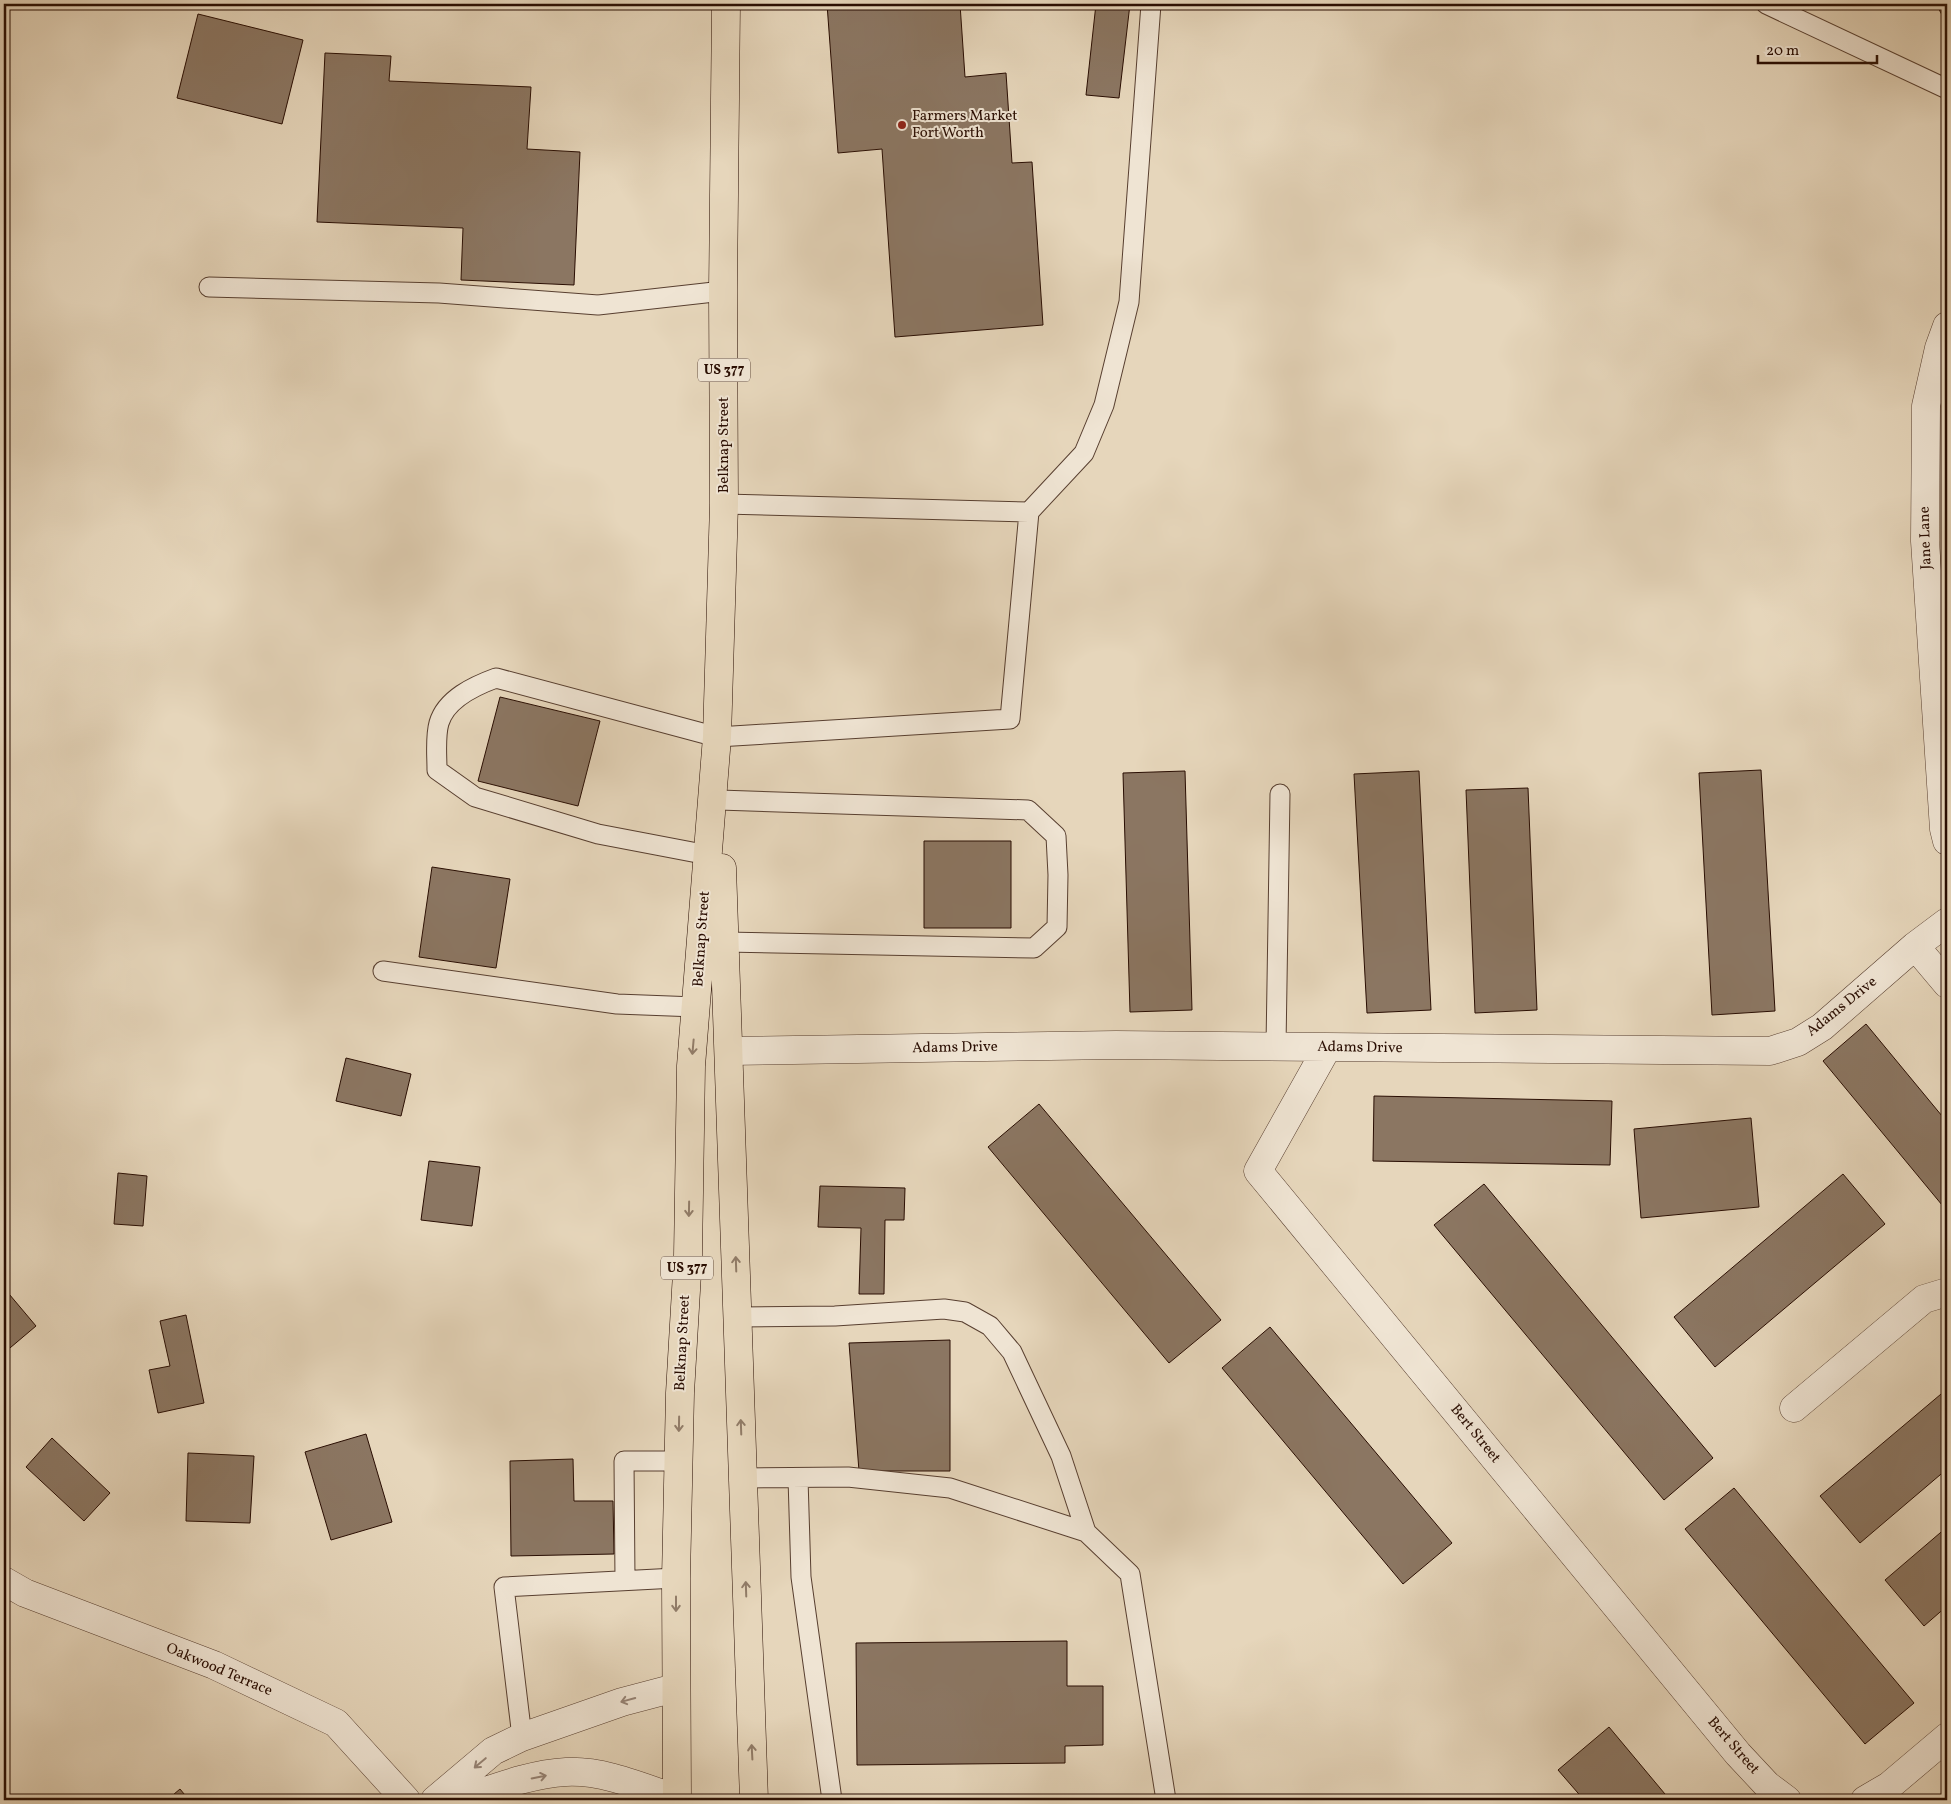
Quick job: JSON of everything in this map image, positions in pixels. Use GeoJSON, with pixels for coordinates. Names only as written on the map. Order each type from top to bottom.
{"type":"FeatureCollection","features":[{"type":"Feature","properties":{"kind":"main road","name":"Belknap Street"},"geometry":{"type":"LineString","coordinates":[[677,1800],[676,1578],[688,1256],[691,1066],[716,737],[724,504],[726,4]]}},
{"type":"Feature","properties":{"kind":"main road","name":"Belknap Street"},"geometry":{"type":"LineString","coordinates":[[716,737],[730,1051],[742,1478],[754,1800]]}},
{"type":"Feature","properties":{"kind":"street","name":"Jane Lane"},"geometry":{"type":"LineString","coordinates":[[1947,326],[1939,348],[1926,406],[1925,532],[1944,829],[1947,841]]}},
{"type":"Feature","properties":{"kind":"street","name":"Adams Drive"},"geometry":{"type":"LineString","coordinates":[[730,1051],[1116,1045],[1770,1051],[1798,1042],[1822,1027],[1915,946],[1947,922]]}},
{"type":"Feature","properties":{"kind":"street"},"geometry":{"type":"LineString","coordinates":[[1915,946],[1941,976]]}},
{"type":"Feature","properties":{"kind":"street","name":"Bert Street"},"geometry":{"type":"LineString","coordinates":[[1327,1048],[1258,1171],[1738,1754],[1767,1786],[1787,1800]]}},
{"type":"Feature","properties":{"kind":"street"},"geometry":{"type":"LineString","coordinates":[[1794,1408],[1924,1299],[1947,1292]]}},
{"type":"Feature","properties":{"kind":"street","name":"Oakwood Terrace"},"geometry":{"type":"LineString","coordinates":[[4,1581],[25,1593],[214,1664],[336,1723],[406,1800]]}},
{"type":"Feature","properties":{"kind":"street"},"geometry":{"type":"LineString","coordinates":[[435,1800],[493,1752],[522,1737],[622,1702],[675,1688]]}},
{"type":"Feature","properties":{"kind":"street"},"geometry":{"type":"LineString","coordinates":[[1865,1800],[1889,1786],[1947,1737]]}},
{"type":"Feature","properties":{"kind":"street"},"geometry":{"type":"LineString","coordinates":[[459,1800],[512,1782],[566,1772],[597,1774],[677,1800]]}},
{"type":"Feature","properties":{"kind":"lane"},"geometry":{"type":"LineString","coordinates":[[708,855],[598,834],[475,797],[437,770],[439,722],[450,705],[473,686],[496,678],[716,737],[1010,720],[1029,512],[1084,454],[1106,395],[1129,302],[1151,4]]}},
{"type":"Feature","properties":{"kind":"lane"},"geometry":{"type":"LineString","coordinates":[[1766,4],[1947,89]]}},
{"type":"Feature","properties":{"kind":"lane"},"geometry":{"type":"LineString","coordinates":[[209,287],[439,294],[598,305],[724,292]]}},
{"type":"Feature","properties":{"kind":"lane"},"geometry":{"type":"LineString","coordinates":[[724,504],[1029,512]]}},
{"type":"Feature","properties":{"kind":"lane"},"geometry":{"type":"LineString","coordinates":[[1276,1046],[1280,794]]}},
{"type":"Feature","properties":{"kind":"lane"},"geometry":{"type":"LineString","coordinates":[[719,800],[1028,810],[1056,836],[1058,875],[1057,927],[1034,948],[725,942]]}},
{"type":"Feature","properties":{"kind":"lane"},"geometry":{"type":"LineString","coordinates":[[383,972],[617,1004],[696,1007]]}},
{"type":"Feature","properties":{"kind":"lane"},"geometry":{"type":"LineString","coordinates":[[738,1317],[835,1316],[944,1309],[965,1312],[990,1326],[1012,1352],[1056,1448],[1086,1532]]}},
{"type":"Feature","properties":{"kind":"lane"},"geometry":{"type":"LineString","coordinates":[[625,1580],[624,1461],[679,1461]]}},
{"type":"Feature","properties":{"kind":"lane"},"geometry":{"type":"LineString","coordinates":[[742,1478],[848,1477],[950,1488],[1086,1532],[1130,1574],[1166,1800]]}},
{"type":"Feature","properties":{"kind":"lane"},"geometry":{"type":"LineString","coordinates":[[798,1478],[801,1577],[832,1800]]}},
{"type":"Feature","properties":{"kind":"lane"},"geometry":{"type":"LineString","coordinates":[[522,1737],[504,1587],[676,1578]]}},
{"type":"Feature","properties":{"kind":"building"},"geometry":{"type":"Polygon","coordinates":[[[827,4],[960,4],[965,77],[1006,73],[1012,163],[1032,162],[1043,325],[895,337],[882,149],[838,153],[827,4]]]}},
{"type":"Feature","properties":{"kind":"building"},"geometry":{"type":"Polygon","coordinates":[[[1096,4],[1130,4],[1119,98],[1086,95],[1096,4]]]}},
{"type":"Feature","properties":{"kind":"building"},"geometry":{"type":"Polygon","coordinates":[[[1936,4],[1947,4],[1947,24],[1936,4]]]}},
{"type":"Feature","properties":{"kind":"building"},"geometry":{"type":"Polygon","coordinates":[[[198,14],[303,40],[282,124],[177,98],[198,14]]]}},
{"type":"Feature","properties":{"kind":"building"},"geometry":{"type":"Polygon","coordinates":[[[325,53],[391,56],[389,81],[531,87],[527,149],[580,152],[574,285],[461,280],[463,228],[317,222],[325,53]]]}},
{"type":"Feature","properties":{"kind":"building"},"geometry":{"type":"Polygon","coordinates":[[[500,697],[600,721],[578,806],[478,781],[500,697]]]}},
{"type":"Feature","properties":{"kind":"building"},"geometry":{"type":"Polygon","coordinates":[[[1761,770],[1775,1011],[1712,1015],[1699,773],[1761,770]]]}},
{"type":"Feature","properties":{"kind":"building"},"geometry":{"type":"Polygon","coordinates":[[[1185,771],[1192,1010],[1130,1012],[1123,773],[1185,771]]]}},
{"type":"Feature","properties":{"kind":"building"},"geometry":{"type":"Polygon","coordinates":[[[1419,771],[1431,1010],[1367,1013],[1354,774],[1419,771]]]}},
{"type":"Feature","properties":{"kind":"building"},"geometry":{"type":"Polygon","coordinates":[[[1528,788],[1537,1010],[1475,1013],[1466,790],[1528,788]]]}},
{"type":"Feature","properties":{"kind":"building"},"geometry":{"type":"Polygon","coordinates":[[[924,841],[1011,841],[1011,928],[924,928],[924,841]]]}},
{"type":"Feature","properties":{"kind":"building"},"geometry":{"type":"Polygon","coordinates":[[[432,867],[510,879],[496,968],[419,957],[432,867]]]}},
{"type":"Feature","properties":{"kind":"building"},"geometry":{"type":"Polygon","coordinates":[[[1866,1024],[1947,1122],[1947,1211],[1823,1061],[1866,1024]]]}},
{"type":"Feature","properties":{"kind":"building"},"geometry":{"type":"Polygon","coordinates":[[[346,1058],[411,1074],[401,1116],[336,1101],[346,1058]]]}},
{"type":"Feature","properties":{"kind":"building"},"geometry":{"type":"Polygon","coordinates":[[[1374,1096],[1612,1101],[1610,1165],[1373,1161],[1374,1096]]]}},
{"type":"Feature","properties":{"kind":"building"},"geometry":{"type":"Polygon","coordinates":[[[1039,1104],[1221,1320],[1169,1363],[988,1147],[1039,1104]]]}},
{"type":"Feature","properties":{"kind":"building"},"geometry":{"type":"Polygon","coordinates":[[[1751,1118],[1759,1207],[1641,1218],[1634,1129],[1751,1118]]]}},
{"type":"Feature","properties":{"kind":"building"},"geometry":{"type":"Polygon","coordinates":[[[429,1161],[480,1167],[472,1226],[421,1220],[429,1161]]]}},
{"type":"Feature","properties":{"kind":"building"},"geometry":{"type":"Polygon","coordinates":[[[118,1173],[147,1176],[143,1226],[114,1224],[118,1173]]]}},
{"type":"Feature","properties":{"kind":"building"},"geometry":{"type":"Polygon","coordinates":[[[1843,1174],[1885,1224],[1715,1367],[1674,1317],[1843,1174]]]}},
{"type":"Feature","properties":{"kind":"building"},"geometry":{"type":"Polygon","coordinates":[[[1484,1184],[1713,1458],[1664,1500],[1434,1225],[1484,1184]]]}},
{"type":"Feature","properties":{"kind":"building"},"geometry":{"type":"Polygon","coordinates":[[[820,1186],[905,1188],[904,1220],[885,1220],[884,1294],[859,1294],[861,1228],[818,1227],[820,1186]]]}},
{"type":"Feature","properties":{"kind":"building"},"geometry":{"type":"Polygon","coordinates":[[[4,1288],[36,1326],[4,1353],[4,1288]]]}},
{"type":"Feature","properties":{"kind":"building"},"geometry":{"type":"Polygon","coordinates":[[[186,1315],[204,1403],[158,1413],[149,1370],[170,1366],[160,1321],[186,1315]]]}},
{"type":"Feature","properties":{"kind":"building"},"geometry":{"type":"Polygon","coordinates":[[[1270,1327],[1452,1543],[1403,1584],[1222,1368],[1270,1327]]]}},
{"type":"Feature","properties":{"kind":"building"},"geometry":{"type":"Polygon","coordinates":[[[950,1340],[950,1471],[859,1471],[849,1343],[950,1340]]]}},
{"type":"Feature","properties":{"kind":"building"},"geometry":{"type":"Polygon","coordinates":[[[1947,1389],[1947,1469],[1860,1543],[1820,1496],[1947,1389]]]}},
{"type":"Feature","properties":{"kind":"building"},"geometry":{"type":"Polygon","coordinates":[[[366,1434],[392,1522],[331,1540],[305,1452],[366,1434]]]}},
{"type":"Feature","properties":{"kind":"building"},"geometry":{"type":"Polygon","coordinates":[[[52,1438],[110,1493],[84,1521],[26,1467],[52,1438]]]}},
{"type":"Feature","properties":{"kind":"building"},"geometry":{"type":"Polygon","coordinates":[[[188,1453],[254,1456],[250,1523],[186,1521],[188,1453]]]}},
{"type":"Feature","properties":{"kind":"building"},"geometry":{"type":"Polygon","coordinates":[[[573,1459],[574,1501],[613,1501],[614,1554],[511,1556],[510,1461],[573,1459]]]}},
{"type":"Feature","properties":{"kind":"building"},"geometry":{"type":"Polygon","coordinates":[[[1734,1488],[1914,1703],[1865,1744],[1685,1529],[1734,1488]]]}},
{"type":"Feature","properties":{"kind":"building"},"geometry":{"type":"Polygon","coordinates":[[[1947,1527],[1947,1606],[1924,1626],[1885,1580],[1947,1527]]]}},
{"type":"Feature","properties":{"kind":"building"},"geometry":{"type":"Polygon","coordinates":[[[1067,1641],[1067,1686],[1103,1686],[1103,1745],[1065,1746],[1065,1763],[857,1765],[856,1643],[1067,1641]]]}},
{"type":"Feature","properties":{"kind":"building"},"geometry":{"type":"Polygon","coordinates":[[[1609,1727],[1670,1800],[1584,1800],[1558,1770],[1609,1727]]]}},
{"type":"Feature","properties":{"kind":"building"},"geometry":{"type":"Polygon","coordinates":[[[180,1789],[189,1800],[167,1800],[180,1789]]]}},
{"type":"Feature","properties":{"kind":"place","name":"Farmers Market Fort Worth"},"geometry":{"type":"Point","coordinates":[902,125]}}]}
